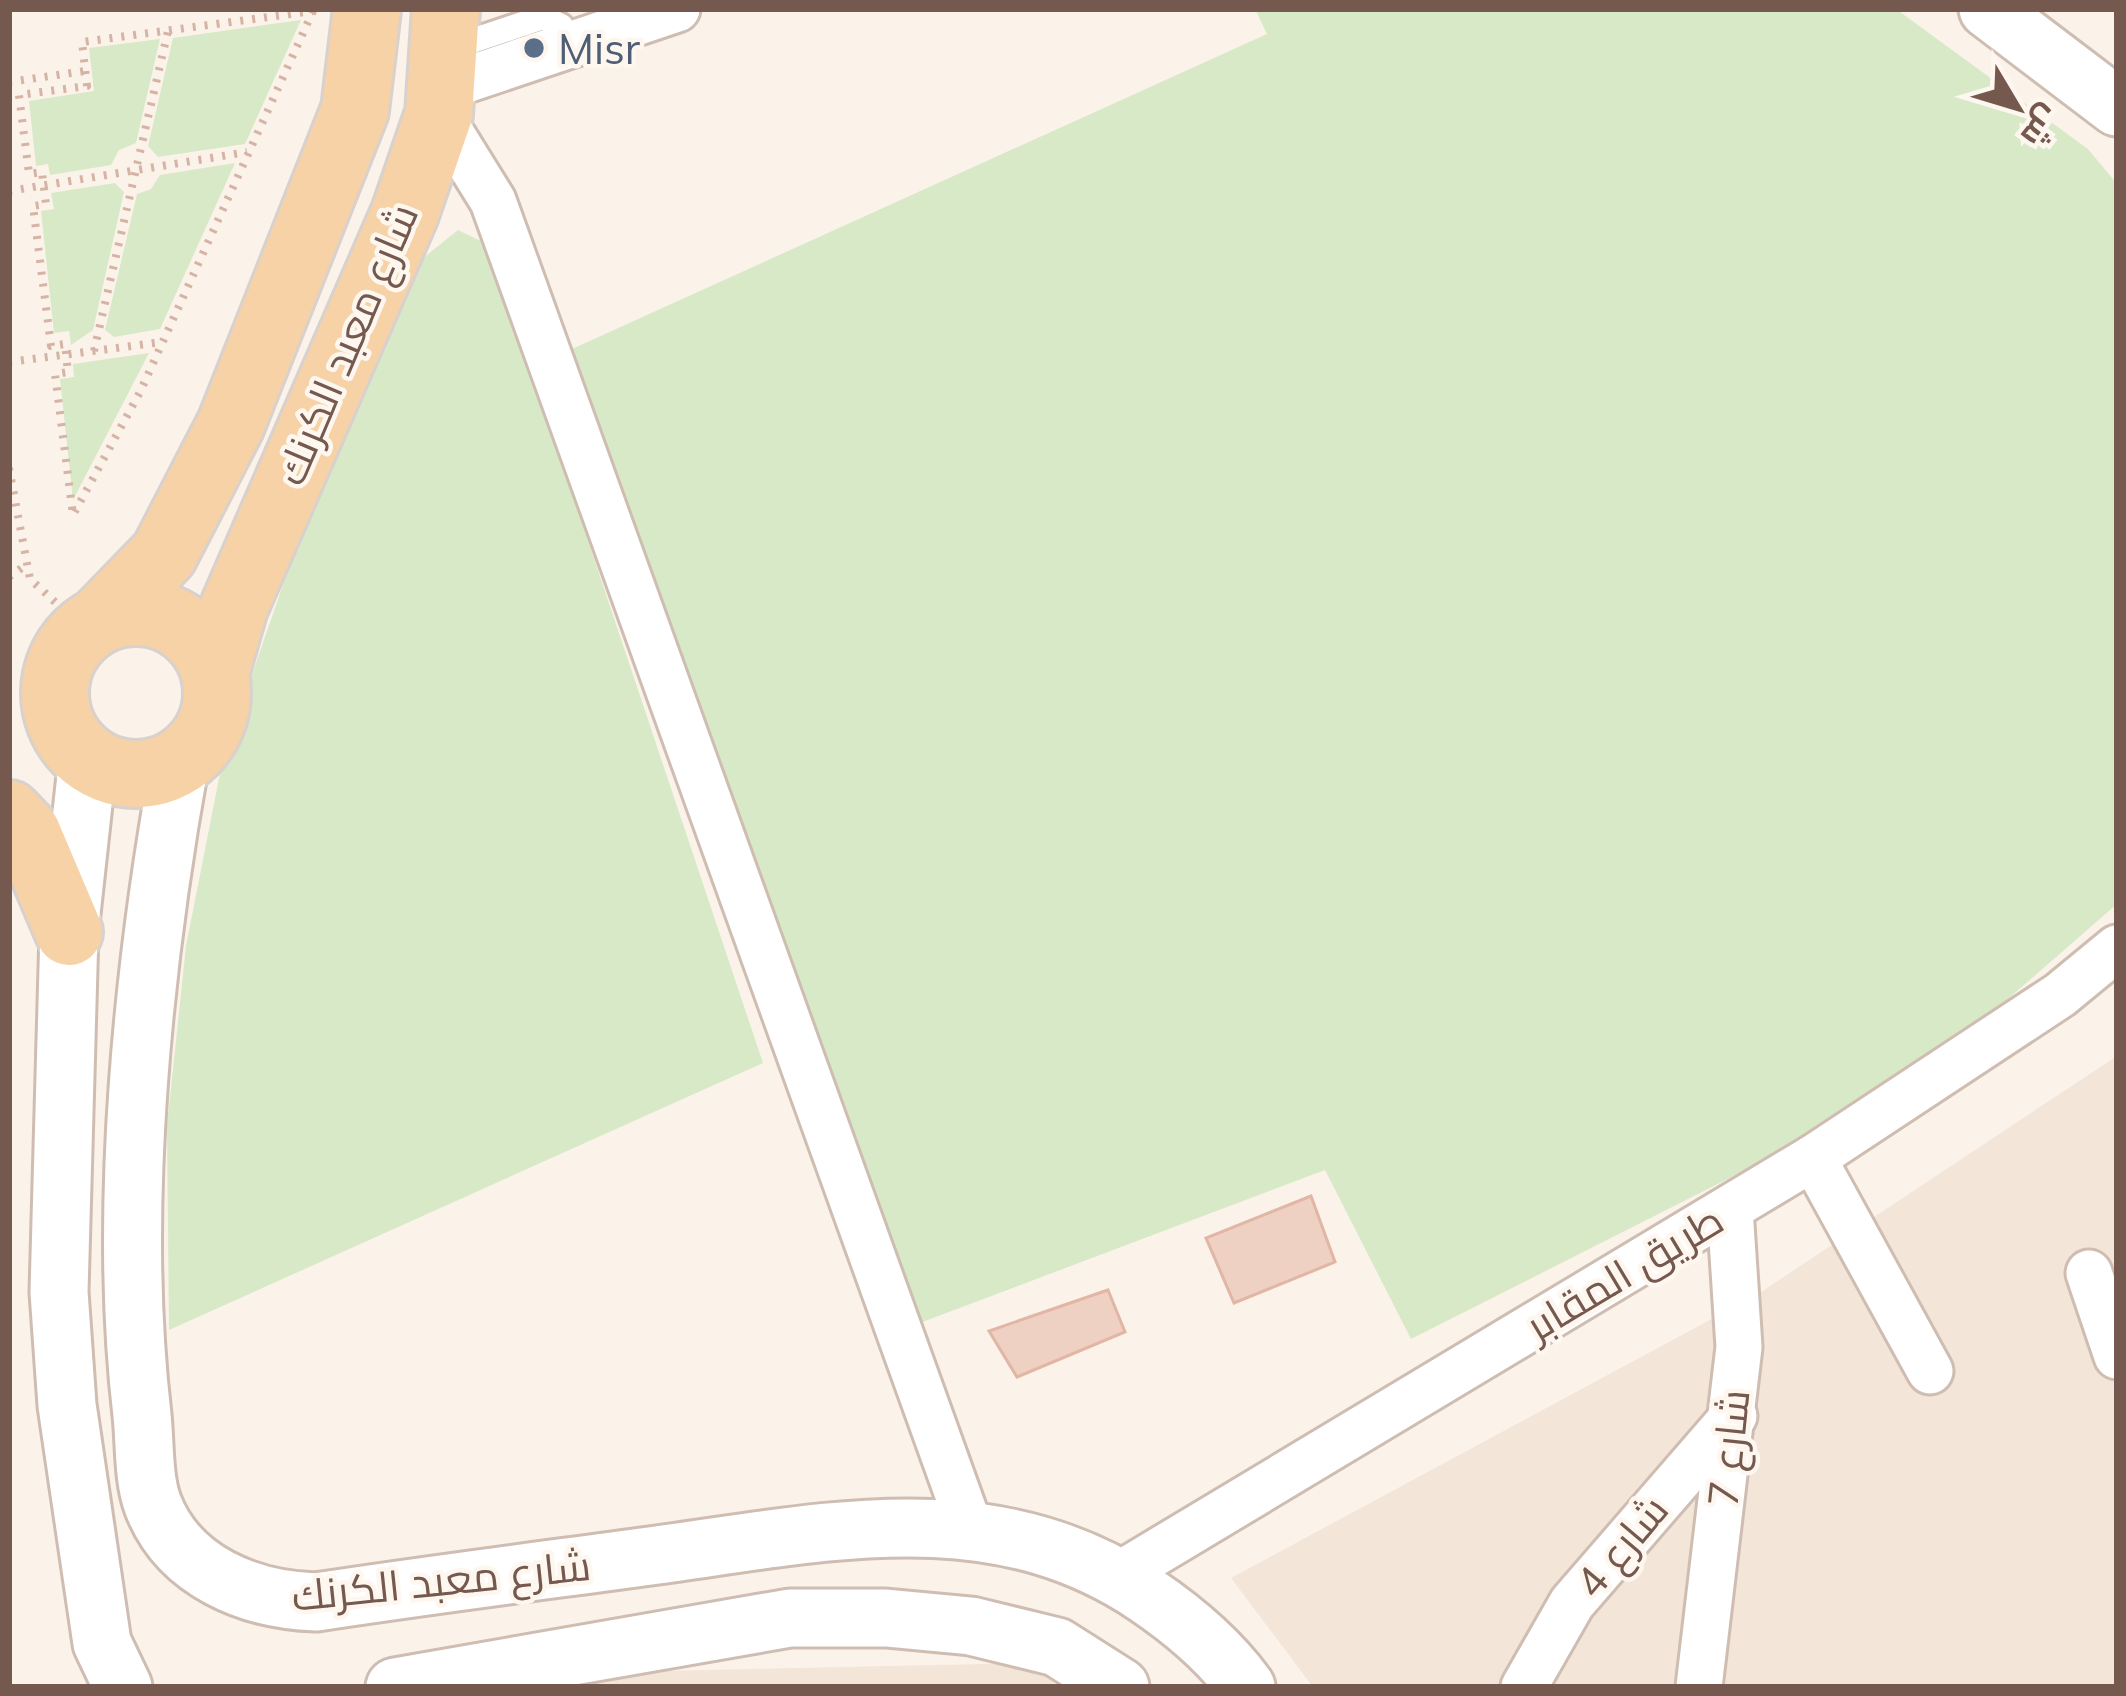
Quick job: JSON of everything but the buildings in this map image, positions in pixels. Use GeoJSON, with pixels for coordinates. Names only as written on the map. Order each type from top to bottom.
{"type":"FeatureCollection","features":[{"type":"Feature","properties":{"kind":"main road","name":"شارع معبد الكرنك"},"geometry":{"type":"LineString","coordinates":[[63,661],[164,554],[231,424],[355,110],[367,9]]}},
{"type":"Feature","properties":{"kind":"main road","name":"شارع معبد الكرنك"},"geometry":{"type":"LineString","coordinates":[[215,673],[234,607],[405,213],[443,65]]}},
{"type":"Feature","properties":{"kind":"main road"},"geometry":{"type":"LineString","coordinates":[[129,611],[158,614],[184,626],[204,647],[215,673],[218,698],[212,723],[180,761],[138,774],[116,772],[87,757],[64,730],[63,661],[129,611]]}},
{"type":"Feature","properties":{"kind":"main road"},"geometry":{"type":"LineString","coordinates":[[9,779],[87,757]]}},
{"type":"Feature","properties":{"kind":"main road"},"geometry":{"type":"LineString","coordinates":[[9,814],[27,833],[69,932]]}},
{"type":"Feature","properties":{"kind":"street"},"geometry":{"type":"LineString","coordinates":[[676,9],[565,47],[443,65],[461,141],[493,201],[970,1528]]}},
{"type":"Feature","properties":{"kind":"street"},"geometry":{"type":"LineString","coordinates":[[1988,9],[2117,107]]}},
{"type":"Feature","properties":{"kind":"street"},"geometry":{"type":"LineString","coordinates":[[2054,9],[2117,57]]}},
{"type":"Feature","properties":{"kind":"street"},"geometry":{"type":"LineString","coordinates":[[87,757],[69,932],[58,1292],[67,1405],[102,1643],[123,1687]]}},
{"type":"Feature","properties":{"kind":"street","name":"شارع معبد الكرنك"},"geometry":{"type":"LineString","coordinates":[[180,761],[145,1010],[135,1234],[136,1359],[152,1503],[166,1528],[206,1570],[257,1595],[316,1602],[874,1526],[970,1528],[1037,1543],[1117,1576],[1180,1618],[1246,1687]]}},
{"type":"Feature","properties":{"kind":"street","name":"طريق المقابر"},"geometry":{"type":"LineString","coordinates":[[1117,1576],[1813,1158],[2060,994],[2117,948]]}},
{"type":"Feature","properties":{"kind":"street"},"geometry":{"type":"LineString","coordinates":[[1813,1158],[1930,1371]]}},
{"type":"Feature","properties":{"kind":"street","name":"شارع 7"},"geometry":{"type":"LineString","coordinates":[[1699,1687],[1739,1347],[1730,1209]]}},
{"type":"Feature","properties":{"kind":"street"},"geometry":{"type":"LineString","coordinates":[[2090,1274],[2117,1356]]}},
{"type":"Feature","properties":{"kind":"street","name":"شارع 4"},"geometry":{"type":"LineString","coordinates":[[1524,1687],[1572,1603],[1734,1416]]}},
{"type":"Feature","properties":{"kind":"street"},"geometry":{"type":"LineString","coordinates":[[679,1552],[693,1634]]}},
{"type":"Feature","properties":{"kind":"street","name":"شارع معبد الكرنك"},"geometry":{"type":"LineString","coordinates":[[395,1687],[790,1618],[886,1618],[971,1626],[1057,1647],[1120,1687]]}},
{"type":"Feature","properties":{"kind":"path"},"geometry":{"type":"LineString","coordinates":[[313,11],[163,341],[73,515],[55,374],[68,372],[65,344],[51,346],[33,206],[46,204],[44,185],[42,172],[29,173],[19,95],[87,86],[82,42],[168,31],[313,11]]}},
{"type":"Feature","properties":{"kind":"path"},"geometry":{"type":"LineString","coordinates":[[94,351],[168,31]]}},
{"type":"Feature","properties":{"kind":"path"},"geometry":{"type":"LineString","coordinates":[[9,82],[85,71]]}},
{"type":"Feature","properties":{"kind":"path"},"geometry":{"type":"LineString","coordinates":[[9,190],[249,152]]}},
{"type":"Feature","properties":{"kind":"path"},"geometry":{"type":"LineString","coordinates":[[9,362],[163,341]]}},
{"type":"Feature","properties":{"kind":"path"},"geometry":{"type":"LineString","coordinates":[[9,467],[26,565],[63,661]]}},
{"type":"Feature","properties":{"kind":"path"},"geometry":{"type":"LineString","coordinates":[[9,578],[26,565]]}},
{"type":"Feature","properties":{"kind":"shaded area"},"geometry":{"type":"Polygon","coordinates":[[[2117,1056],[2117,1687],[1313,1687],[1231,1578],[1758,1294],[2117,1056]]]}},
{"type":"Feature","properties":{"kind":"shaded area"},"geometry":{"type":"Polygon","coordinates":[[[1028,1663],[1059,1687],[581,1687],[660,1671],[1028,1663]]]}},
{"type":"Feature","properties":{"kind":"green space"},"geometry":{"type":"Polygon","coordinates":[[[1255,9],[1896,9],[2088,149],[2117,184],[2117,904],[1902,1091],[1411,1339],[1325,1170],[917,1324],[552,358],[1267,34],[1255,9]]]}},
{"type":"Feature","properties":{"kind":"green space"},"geometry":{"type":"Polygon","coordinates":[[[301,20],[245,144],[158,157],[148,146],[173,38],[301,20]]]}},
{"type":"Feature","properties":{"kind":"green space"},"geometry":{"type":"Polygon","coordinates":[[[160,39],[136,143],[119,150],[111,165],[50,175],[48,164],[36,166],[29,101],[94,91],[89,48],[160,39]]]}},
{"type":"Feature","properties":{"kind":"green space"},"geometry":{"type":"Polygon","coordinates":[[[235,163],[160,329],[114,337],[105,330],[137,194],[151,189],[160,175],[235,163]]]}},
{"type":"Feature","properties":{"kind":"green space"},"geometry":{"type":"Polygon","coordinates":[[[115,183],[124,192],[93,330],[71,345],[69,331],[54,333],[41,211],[54,209],[51,193],[115,183]]]}},
{"type":"Feature","properties":{"kind":"green space"},"geometry":{"type":"Polygon","coordinates":[[[458,230],[489,245],[763,1063],[169,1330],[167,1126],[186,946],[223,758],[343,412],[417,263],[458,230]]]}},
{"type":"Feature","properties":{"kind":"green space"},"geometry":{"type":"Polygon","coordinates":[[[149,353],[73,500],[60,379],[74,377],[73,364],[149,353]]]}},
{"type":"Feature","properties":{"kind":"place","name":"Misr"},"geometry":{"type":"Point","coordinates":[534,48]}}]}
